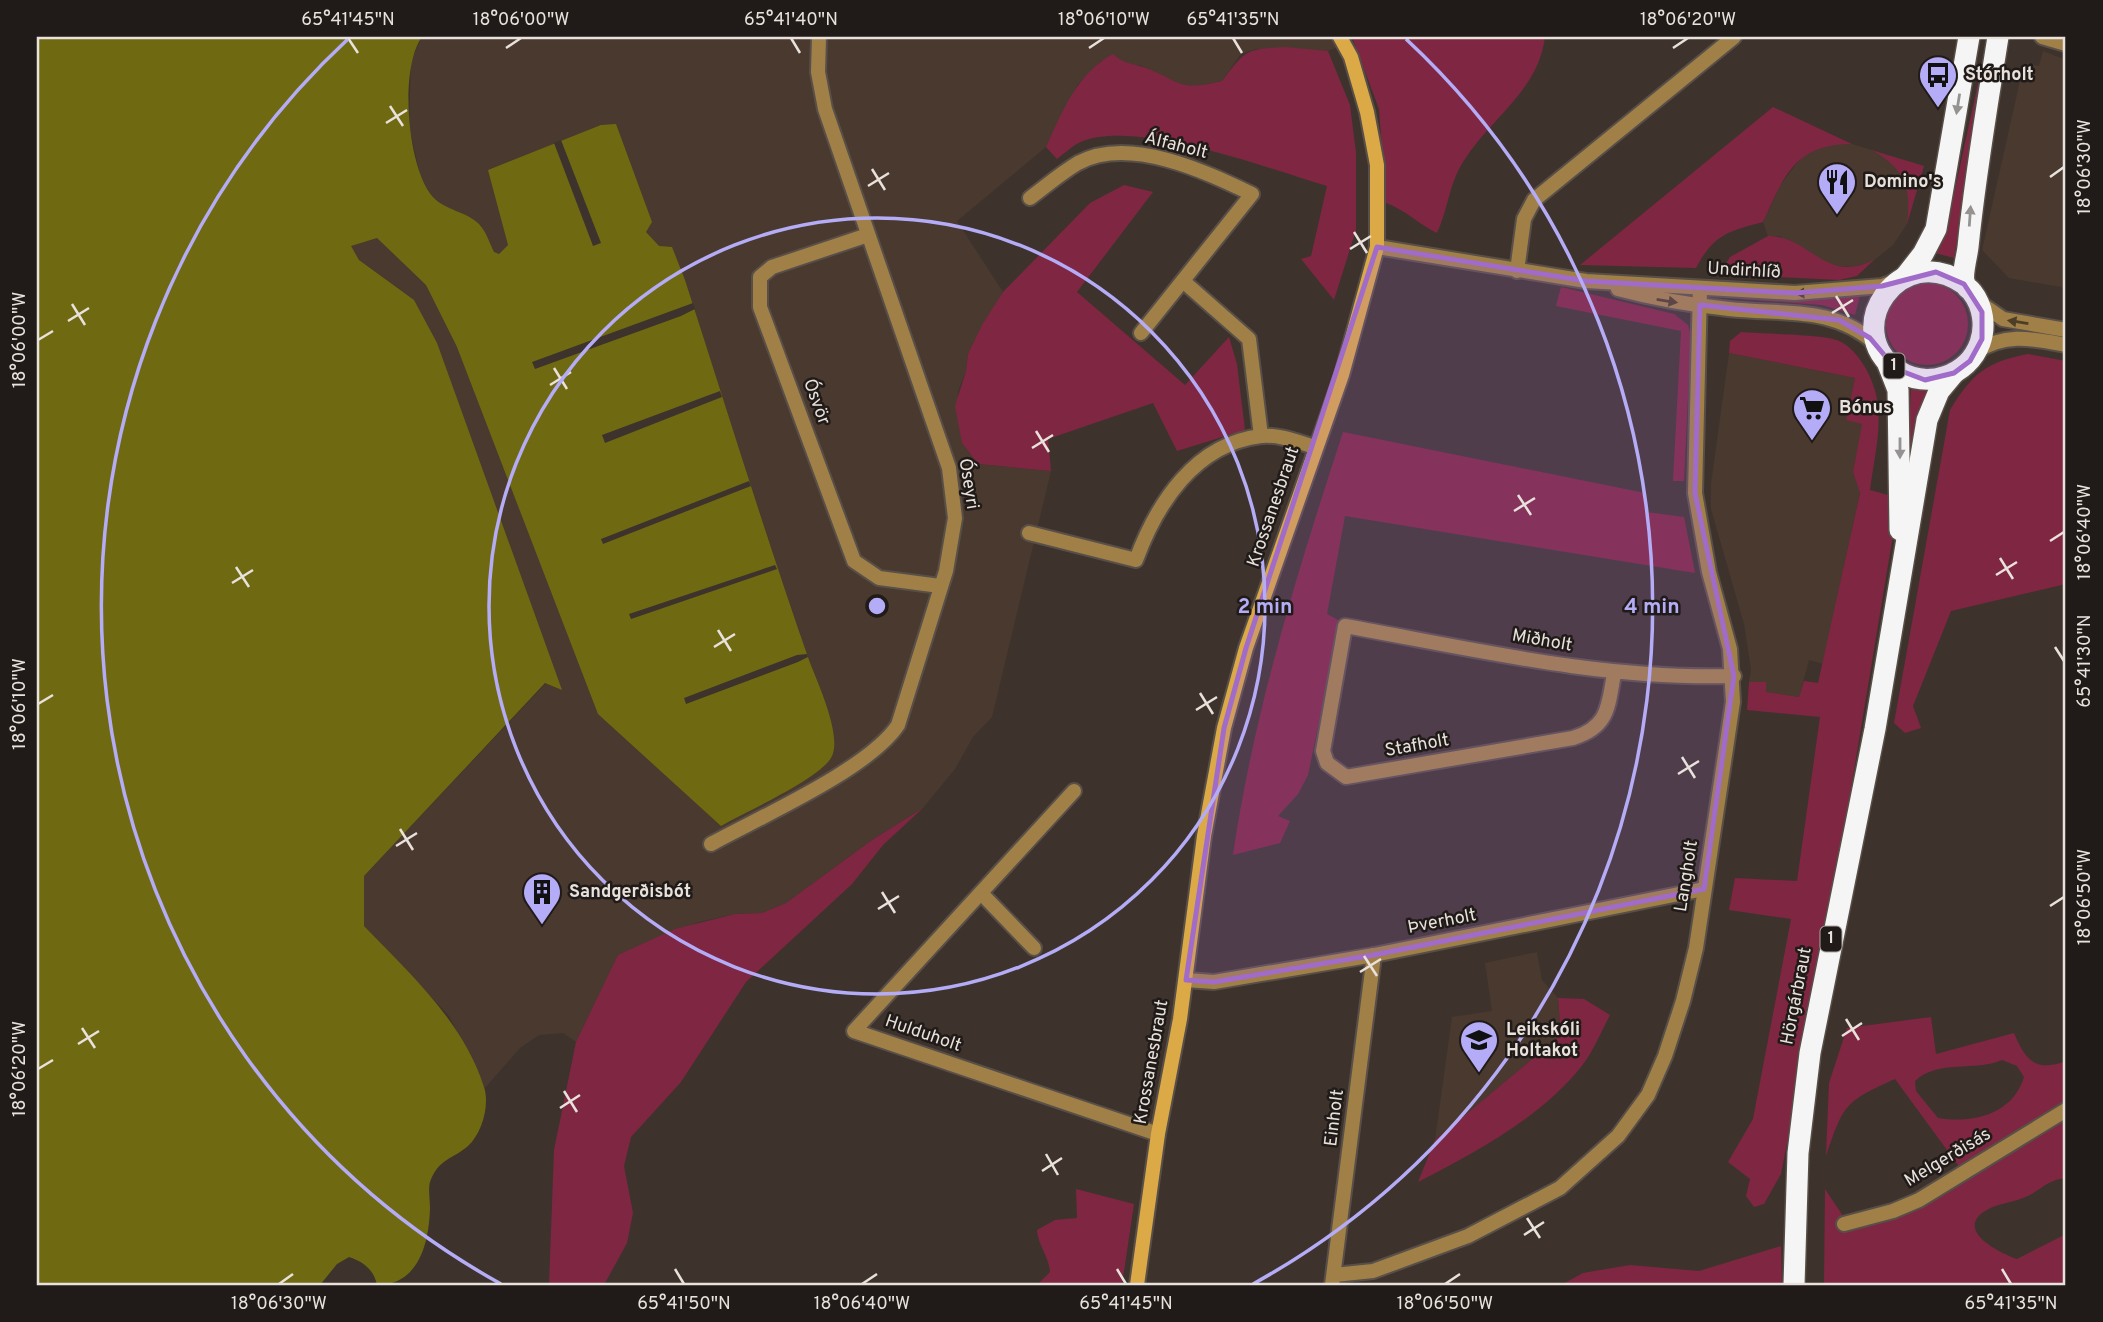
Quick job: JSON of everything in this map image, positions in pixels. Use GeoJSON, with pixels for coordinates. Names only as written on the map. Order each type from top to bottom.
{"type":"FeatureCollection","features":[{"type":"Feature","properties":{"kind":"highway","name":"Hörgárbraut"},"geometry":{"type":"LineString","coordinates":[[1897,596],[1900,418],[1898,390],[1882,352],[1875,317],[1887,290],[1901,279],[1923,254],[1936,229],[1969,37]]}},
{"type":"Feature","properties":{"kind":"highway"},"geometry":{"type":"LineString","coordinates":[[1976,352],[1983,326],[1970,292],[1973,186],[1996,40]]}},
{"type":"Feature","properties":{"kind":"highway"},"geometry":{"type":"LineString","coordinates":[[1901,279],[1936,272],[1970,292]]}},
{"type":"Feature","properties":{"kind":"highway","name":"1"},"geometry":{"type":"LineString","coordinates":[[1882,352],[1896,369],[1917,378],[1940,379],[1954,373]]}},
{"type":"Feature","properties":{"kind":"highway","name":"Hörgárbraut"},"geometry":{"type":"LineString","coordinates":[[1794,1285],[1798,1153],[1810,1053],[1875,729],[1927,420],[1939,391],[1976,352]]}},
{"type":"Feature","properties":{"kind":"street","name":"Óseyri"},"geometry":{"type":"LineString","coordinates":[[711,844],[868,757],[891,736],[898,725],[946,570],[955,518],[948,468],[825,109],[818,72],[819,37]]}},
{"type":"Feature","properties":{"kind":"street","name":"Krossanesbraut"},"geometry":{"type":"LineString","coordinates":[[1137,1285],[1158,1134],[1186,979],[1204,836],[1224,729],[1245,648],[1342,375],[1377,247],[1377,165],[1367,112],[1351,57],[1340,37]]}},
{"type":"Feature","properties":{"kind":"street"},"geometry":{"type":"LineString","coordinates":[[1517,271],[1524,219],[1534,200],[1734,37]]}},
{"type":"Feature","properties":{"kind":"street"},"geometry":{"type":"LineString","coordinates":[[2042,37],[2066,44]]}},
{"type":"Feature","properties":{"kind":"street","name":"Álfaholt"},"geometry":{"type":"LineString","coordinates":[[1030,198],[1080,162],[1098,156],[1128,155],[1198,168],[1252,194],[1141,333]]}},
{"type":"Feature","properties":{"kind":"street","name":"Ósvör"},"geometry":{"type":"LineString","coordinates":[[868,235],[772,267],[760,277],[761,307],[854,561],[879,578],[940,586]]}},
{"type":"Feature","properties":{"kind":"street","name":"Undirhlíð"},"geometry":{"type":"LineString","coordinates":[[1377,247],[1586,281],[1700,288],[1795,293],[1882,286],[1901,279]]}},
{"type":"Feature","properties":{"kind":"street"},"geometry":{"type":"LineString","coordinates":[[1183,281],[1249,339],[1261,436]]}},
{"type":"Feature","properties":{"kind":"street","name":"Undirhlíð"},"geometry":{"type":"LineString","coordinates":[[1586,281],[1662,301],[1827,316],[1858,328],[1882,352]]}},
{"type":"Feature","properties":{"kind":"street","name":"Langholt"},"geometry":{"type":"LineString","coordinates":[[1333,1280],[1373,1271],[1468,1236],[1560,1188],[1618,1136],[1648,1094],[1665,1056],[1683,1000],[1704,889],[1733,702],[1734,676],[1709,572],[1695,493],[1700,288]]}},
{"type":"Feature","properties":{"kind":"street"},"geometry":{"type":"LineString","coordinates":[[1970,292],[1993,315],[2003,320],[2066,330]]}},
{"type":"Feature","properties":{"kind":"street"},"geometry":{"type":"LineString","coordinates":[[1976,352],[2003,338],[2026,338],[2066,345]]}},
{"type":"Feature","properties":{"kind":"street"},"geometry":{"type":"LineString","coordinates":[[1029,533],[1136,560],[1150,524],[1177,482],[1219,452],[1261,436],[1315,447]]}},
{"type":"Feature","properties":{"kind":"street","name":"Miðholt"},"geometry":{"type":"LineString","coordinates":[[1345,626],[1614,674],[1734,676]]}},
{"type":"Feature","properties":{"kind":"street","name":"Stafholt"},"geometry":{"type":"LineString","coordinates":[[1345,626],[1324,751],[1327,763],[1346,777],[1587,734],[1600,725],[1607,710],[1614,674]]}},
{"type":"Feature","properties":{"kind":"street","name":"Hulduholt"},"geometry":{"type":"LineString","coordinates":[[1074,791],[854,1031],[1158,1134]]}},
{"type":"Feature","properties":{"kind":"street","name":"Þverholt"},"geometry":{"type":"LineString","coordinates":[[1186,979],[1214,982],[1374,956],[1704,889]]}},
{"type":"Feature","properties":{"kind":"street"},"geometry":{"type":"LineString","coordinates":[[981,893],[1034,948]]}},
{"type":"Feature","properties":{"kind":"street","name":"Einholt"},"geometry":{"type":"LineString","coordinates":[[1333,1280],[1374,956]]}},
{"type":"Feature","properties":{"kind":"street","name":"Melgerðisás"},"geometry":{"type":"LineString","coordinates":[[1844,1224],[1893,1211],[1919,1199],[2066,1110]]}},
{"type":"Feature","properties":{"kind":"highlighted area"},"geometry":{"type":"Polygon","coordinates":[[[1377,247],[1586,281],[1795,293],[1882,286],[1936,272],[1964,284],[1982,312],[1982,339],[1970,361],[1954,373],[1925,380],[1896,369],[1870,338],[1839,320],[1700,305],[1695,493],[1734,676],[1704,889],[1374,955],[1214,982],[1186,980],[1224,728],[1246,648],[1377,247]]]}},
{"type":"Feature","properties":{"kind":"shaded area"},"geometry":{"type":"Polygon","coordinates":[[[37,37],[422,37],[410,71],[409,94],[409,118],[417,164],[433,197],[479,224],[494,252],[499,254],[508,245],[488,170],[601,125],[616,124],[652,222],[646,232],[659,246],[672,247],[685,280],[831,722],[834,746],[832,756],[825,765],[782,794],[721,826],[598,714],[457,347],[426,285],[377,238],[351,246],[359,260],[414,300],[437,343],[562,690],[545,683],[364,876],[364,926],[417,981],[449,1020],[475,1063],[486,1094],[485,1110],[477,1134],[468,1146],[437,1168],[433,1174],[429,1188],[427,1235],[419,1260],[403,1278],[391,1283],[377,1285],[367,1267],[349,1257],[337,1264],[320,1285],[37,1285],[37,37]]]}},
{"type":"Feature","properties":{"kind":"shaded area"},"geometry":{"type":"Polygon","coordinates":[[[422,37],[1352,37],[1354,40],[1328,51],[1255,49],[1240,55],[1222,81],[1197,86],[1178,85],[1140,65],[1129,65],[1120,60],[1101,61],[1078,84],[1046,147],[957,221],[1003,292],[968,354],[966,371],[958,391],[962,443],[978,464],[1051,471],[992,717],[973,737],[955,769],[923,808],[872,840],[786,903],[762,913],[735,914],[699,922],[619,955],[576,1042],[563,1033],[539,1035],[520,1048],[485,1088],[449,1016],[364,926],[364,876],[546,683],[561,689],[414,300],[359,260],[350,246],[377,238],[426,285],[457,347],[829,717],[775,565],[685,280],[646,232],[513,161],[489,170],[508,245],[499,254],[494,253],[481,225],[446,208],[432,196],[421,179],[409,126],[411,60],[422,37]]]}},
{"type":"Feature","properties":{"kind":"shaded area"},"geometry":{"type":"Polygon","coordinates":[[[1352,37],[1545,37],[1533,74],[1512,104],[1474,146],[1458,170],[1437,233],[1386,203],[1379,109],[1352,37]]]}},
{"type":"Feature","properties":{"kind":"shaded area"},"geometry":{"type":"Polygon","coordinates":[[[1988,37],[1989,47],[1954,258],[1935,253],[1946,231],[1988,37]]]}},
{"type":"Feature","properties":{"kind":"shaded area"},"geometry":{"type":"Polygon","coordinates":[[[1285,47],[1328,51],[1350,105],[1356,153],[1356,230],[1334,300],[1301,259],[1311,256],[1327,186],[1205,149],[1137,137],[1107,136],[1083,141],[1057,159],[1046,147],[1072,94],[1100,62],[1113,54],[1180,83],[1195,85],[1222,81],[1242,57],[1254,50],[1285,47]]]}},
{"type":"Feature","properties":{"kind":"shaded area"},"geometry":{"type":"Polygon","coordinates":[[[2043,51],[2066,60],[2066,288],[2009,278],[1982,250],[2024,63],[2039,66],[2043,51]]]}},
{"type":"Feature","properties":{"kind":"shaded area"},"geometry":{"type":"Polygon","coordinates":[[[1773,107],[1852,144],[1833,145],[1804,157],[1785,177],[1763,222],[1741,228],[1716,241],[1696,268],[1580,265],[1773,107]]]}},
{"type":"Feature","properties":{"kind":"shaded area"},"geometry":{"type":"Polygon","coordinates":[[[1831,144],[1852,144],[1924,166],[1907,224],[1893,245],[1873,261],[1855,267],[1830,266],[1779,236],[1768,236],[1763,222],[1781,184],[1804,154],[1831,144]]]}},
{"type":"Feature","properties":{"kind":"shaded area"},"geometry":{"type":"Polygon","coordinates":[[[1871,150],[1924,166],[1907,224],[1907,189],[1903,180],[1891,164],[1871,150]]]}},
{"type":"Feature","properties":{"kind":"shaded area"},"geometry":{"type":"Polygon","coordinates":[[[1124,185],[1153,192],[1077,292],[1185,385],[1229,337],[1237,364],[1245,430],[1177,451],[1153,403],[1048,439],[1051,471],[978,464],[962,443],[955,406],[966,371],[968,354],[982,325],[1003,292],[1090,203],[1124,185]]]}},
{"type":"Feature","properties":{"kind":"shaded area"},"geometry":{"type":"Polygon","coordinates":[[[1768,236],[1796,243],[1819,258],[1843,267],[1858,266],[1875,259],[1857,276],[1839,280],[1720,274],[1730,257],[1768,236]]]}},
{"type":"Feature","properties":{"kind":"shaded area"},"geometry":{"type":"Polygon","coordinates":[[[1927,283],[1943,286],[1956,295],[1965,308],[1968,324],[1965,340],[1956,353],[1943,362],[1927,365],[1911,362],[1898,353],[1889,340],[1886,324],[1889,308],[1898,295],[1911,286],[1927,283]]]}},
{"type":"Feature","properties":{"kind":"shaded area"},"geometry":{"type":"Polygon","coordinates":[[[1561,287],[1674,314],[1688,325],[1691,335],[1684,481],[1673,481],[1681,331],[1556,306],[1561,287]]]}},
{"type":"Feature","properties":{"kind":"shaded area"},"geometry":{"type":"Polygon","coordinates":[[[1861,291],[1855,315],[1822,305],[1739,299],[1744,296],[1823,299],[1861,291]]]}},
{"type":"Feature","properties":{"kind":"shaded area"},"geometry":{"type":"Polygon","coordinates":[[[1741,332],[1829,338],[1844,344],[1857,355],[1870,377],[1878,408],[1879,424],[1870,490],[1888,495],[1893,513],[1893,535],[1825,945],[1781,1174],[1764,1204],[1754,1207],[1746,1196],[1750,1179],[1728,1162],[1753,1119],[1791,919],[1729,910],[1735,878],[1797,881],[1820,717],[1747,710],[1749,682],[1766,682],[1766,692],[1799,697],[1804,681],[1818,683],[1860,493],[1853,472],[1862,424],[1846,420],[1855,378],[1729,353],[1730,341],[1741,332]]]}},
{"type":"Feature","properties":{"kind":"shaded area"},"geometry":{"type":"Polygon","coordinates":[[[1729,353],[1855,378],[1847,420],[1863,423],[1853,472],[1860,492],[1823,664],[1809,660],[1799,697],[1765,692],[1766,682],[1749,682],[1751,669],[1744,624],[1711,509],[1711,484],[1729,353]]]}},
{"type":"Feature","properties":{"kind":"shaded area"},"geometry":{"type":"Polygon","coordinates":[[[2028,354],[2066,361],[2066,584],[1951,611],[1913,706],[1921,728],[1905,733],[1894,723],[1950,410],[1966,387],[1982,372],[2001,361],[2028,354]]]}},
{"type":"Feature","properties":{"kind":"shaded area"},"geometry":{"type":"Polygon","coordinates":[[[1911,385],[1928,387],[1919,419],[1906,503],[1911,385]]]}},
{"type":"Feature","properties":{"kind":"shaded area"},"geometry":{"type":"Polygon","coordinates":[[[1343,432],[1645,493],[1646,512],[1684,517],[1695,573],[1345,516],[1327,614],[1340,621],[1308,775],[1298,794],[1278,816],[1290,821],[1280,843],[1233,855],[1265,694],[1294,589],[1343,432]]]}},
{"type":"Feature","properties":{"kind":"shaded area"},"geometry":{"type":"Polygon","coordinates":[[[923,808],[883,845],[852,884],[746,982],[681,1082],[631,1137],[624,1166],[633,1213],[627,1243],[604,1285],[549,1285],[554,1150],[576,1042],[618,955],[675,929],[735,914],[762,913],[786,903],[872,840],[923,808]]]}},
{"type":"Feature","properties":{"kind":"shaded area","name":"Leikskóli Holtakot"},"geometry":{"type":"Polygon","coordinates":[[[1537,952],[1542,980],[1558,998],[1561,1035],[1435,1140],[1452,1017],[1492,1011],[1485,963],[1537,952]]]}},
{"type":"Feature","properties":{"kind":"shaded area"},"geometry":{"type":"Polygon","coordinates":[[[1558,998],[1584,999],[1610,1015],[1581,1067],[1546,1103],[1506,1133],[1418,1182],[1435,1140],[1561,1035],[1558,998]]]}},
{"type":"Feature","properties":{"kind":"shaded area"},"geometry":{"type":"Polygon","coordinates":[[[1931,1017],[1936,1054],[2014,1033],[2022,1050],[2033,1061],[2046,1065],[2066,1061],[2066,1178],[2050,1182],[2023,1198],[1987,1210],[1976,1221],[1975,1228],[1978,1235],[1993,1248],[2017,1259],[2066,1234],[2066,1285],[1824,1285],[1825,1189],[1845,1219],[1855,1225],[1966,1176],[1895,1079],[1865,1093],[1848,1107],[1837,1125],[1826,1156],[1829,1083],[1847,1028],[1931,1017]],[[2002,1060],[1934,1070],[1915,1081],[1916,1091],[1938,1118],[1978,1117],[2001,1108],[2019,1090],[2024,1077],[2017,1066],[2002,1060]]]}},
{"type":"Feature","properties":{"kind":"shaded area"},"geometry":{"type":"Polygon","coordinates":[[[1076,1189],[1134,1204],[1122,1285],[1037,1285],[1050,1272],[1037,1230],[1055,1220],[1077,1218],[1076,1189]]]}},
{"type":"Feature","properties":{"kind":"shaded area"},"geometry":{"type":"Polygon","coordinates":[[[1781,1246],[1782,1285],[1561,1285],[1583,1273],[1630,1265],[1699,1271],[1781,1246]]]}},
{"type":"Feature","properties":{"kind":"pier"},"geometry":{"type":"Polygon","coordinates":[[[561,140],[601,243],[593,246],[554,143],[561,140]]]}},
{"type":"Feature","properties":{"kind":"pier"},"geometry":{"type":"Polygon","coordinates":[[[693,303],[695,309],[681,316],[535,369],[532,362],[693,303]]]}},
{"type":"Feature","properties":{"kind":"pier"},"geometry":{"type":"Polygon","coordinates":[[[720,391],[722,397],[605,443],[602,435],[720,391]]]}},
{"type":"Feature","properties":{"kind":"pier"},"geometry":{"type":"Polygon","coordinates":[[[749,481],[751,486],[603,544],[601,539],[749,481]]]}},
{"type":"Feature","properties":{"kind":"pier"},"geometry":{"type":"Polygon","coordinates":[[[775,565],[777,569],[631,619],[629,614],[775,565]]]}},
{"type":"Feature","properties":{"kind":"pier"},"geometry":{"type":"Polygon","coordinates":[[[807,654],[808,657],[798,662],[686,704],[684,698],[797,655],[807,654]]]}},
{"type":"Feature","properties":{"kind":"place","name":"Stórholt"},"geometry":{"type":"Point","coordinates":[1938,109]}},
{"type":"Feature","properties":{"kind":"place","name":"Domino's"},"geometry":{"type":"Point","coordinates":[1837,216]}},
{"type":"Feature","properties":{"kind":"place","name":"Bónus"},"geometry":{"type":"Point","coordinates":[1812,442]}},
{"type":"Feature","properties":{"kind":"place","name":"Sandgerðisbót"},"geometry":{"type":"Point","coordinates":[542,926]}},
{"type":"Feature","properties":{"kind":"place","name":"Leikskóli Holtakot"},"geometry":{"type":"Point","coordinates":[1479,1074]}}]}
